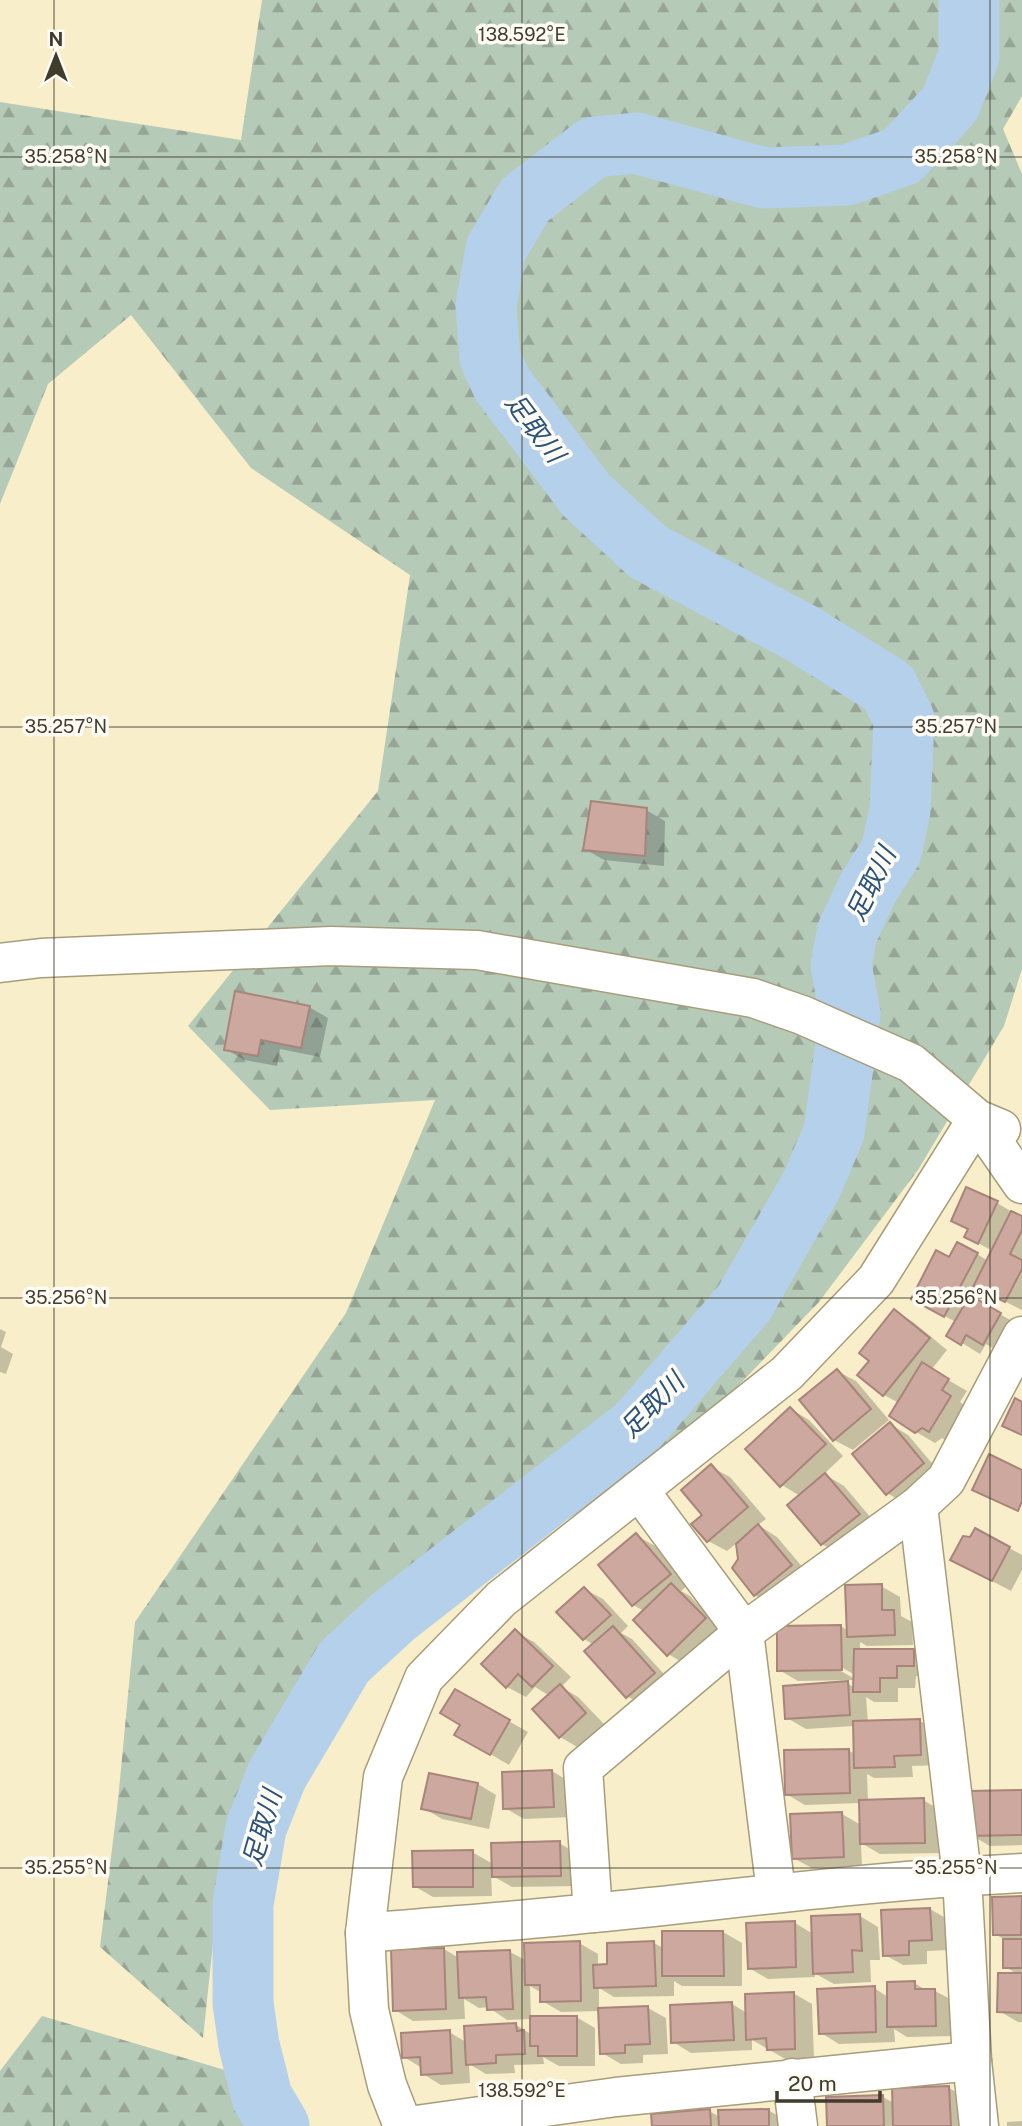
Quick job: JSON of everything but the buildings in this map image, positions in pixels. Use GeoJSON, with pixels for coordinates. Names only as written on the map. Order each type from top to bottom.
{"type":"FeatureCollection","features":[{"type":"Feature","properties":{"kind":"street"},"geometry":{"type":"LineString","coordinates":[[0,963],[41,958],[331,946],[477,950],[753,998],[803,1015],[911,1063],[977,1119],[1022,1184]]}},
{"type":"Feature","properties":{"kind":"street"},"geometry":{"type":"LineString","coordinates":[[977,1119],[1022,1139]]}},
{"type":"Feature","properties":{"kind":"street"},"geometry":{"type":"LineString","coordinates":[[403,2126],[387,2085],[369,2010],[365,1933],[383,1777],[424,1678],[501,1599],[787,1373],[876,1280],[977,1119]]}},
{"type":"Feature","properties":{"kind":"street"},"geometry":{"type":"LineString","coordinates":[[593,1913],[583,1768],[744,1632],[918,1506],[946,1480],[1022,1336]]}},
{"type":"Feature","properties":{"kind":"street"},"geometry":{"type":"LineString","coordinates":[[639,1490],[744,1632],[776,1892]]}},
{"type":"Feature","properties":{"kind":"street"},"geometry":{"type":"LineString","coordinates":[[918,1506],[962,1876],[972,2061],[979,2126]]}},
{"type":"Feature","properties":{"kind":"street"},"geometry":{"type":"LineString","coordinates":[[365,1933],[593,1913],[776,1892],[1022,1873]]}},
{"type":"Feature","properties":{"kind":"street"},"geometry":{"type":"LineString","coordinates":[[409,2126],[617,2112],[792,2078],[972,2061]]}},
{"type":"Feature","properties":{"kind":"street"},"geometry":{"type":"LineString","coordinates":[[792,2078],[798,2126]]}},
{"type":"Feature","properties":{"kind":"green space"},"geometry":{"type":"Polygon","coordinates":[[[262,0],[1022,0],[1022,96],[1003,129],[1022,174],[1022,969],[1004,1026],[918,1170],[819,1302],[736,1388],[597,1504],[328,1635],[223,1850],[203,2038],[100,1947],[118,1800],[135,1622],[346,1313],[435,1100],[270,1110],[188,1026],[378,791],[410,575],[251,468],[131,315],[48,384],[0,504],[0,102],[241,140],[262,0]]]}},
{"type":"Feature","properties":{"kind":"green space"},"geometry":{"type":"Polygon","coordinates":[[[42,2016],[225,2070],[247,2126],[0,2126],[0,2071],[42,2016]]]}},
{"type":"Feature","properties":{"kind":"waterway","name":"足取川"},"geometry":{"type":"LineString","coordinates":[[279,2126],[262,2097],[249,2045],[243,2003],[243,1904],[256,1828],[277,1775],[344,1662],[394,1616],[638,1426],[744,1303],[812,1184],[834,1132],[850,1014],[841,965],[847,933],[869,886],[891,852],[900,810],[904,719],[888,687],[801,633],[648,552],[586,495],[502,384],[490,358],[486,306],[496,249],[525,200],[594,147],[636,143],[764,178],[847,175],[902,156],[950,104],[969,56],[969,0]]}}]}
